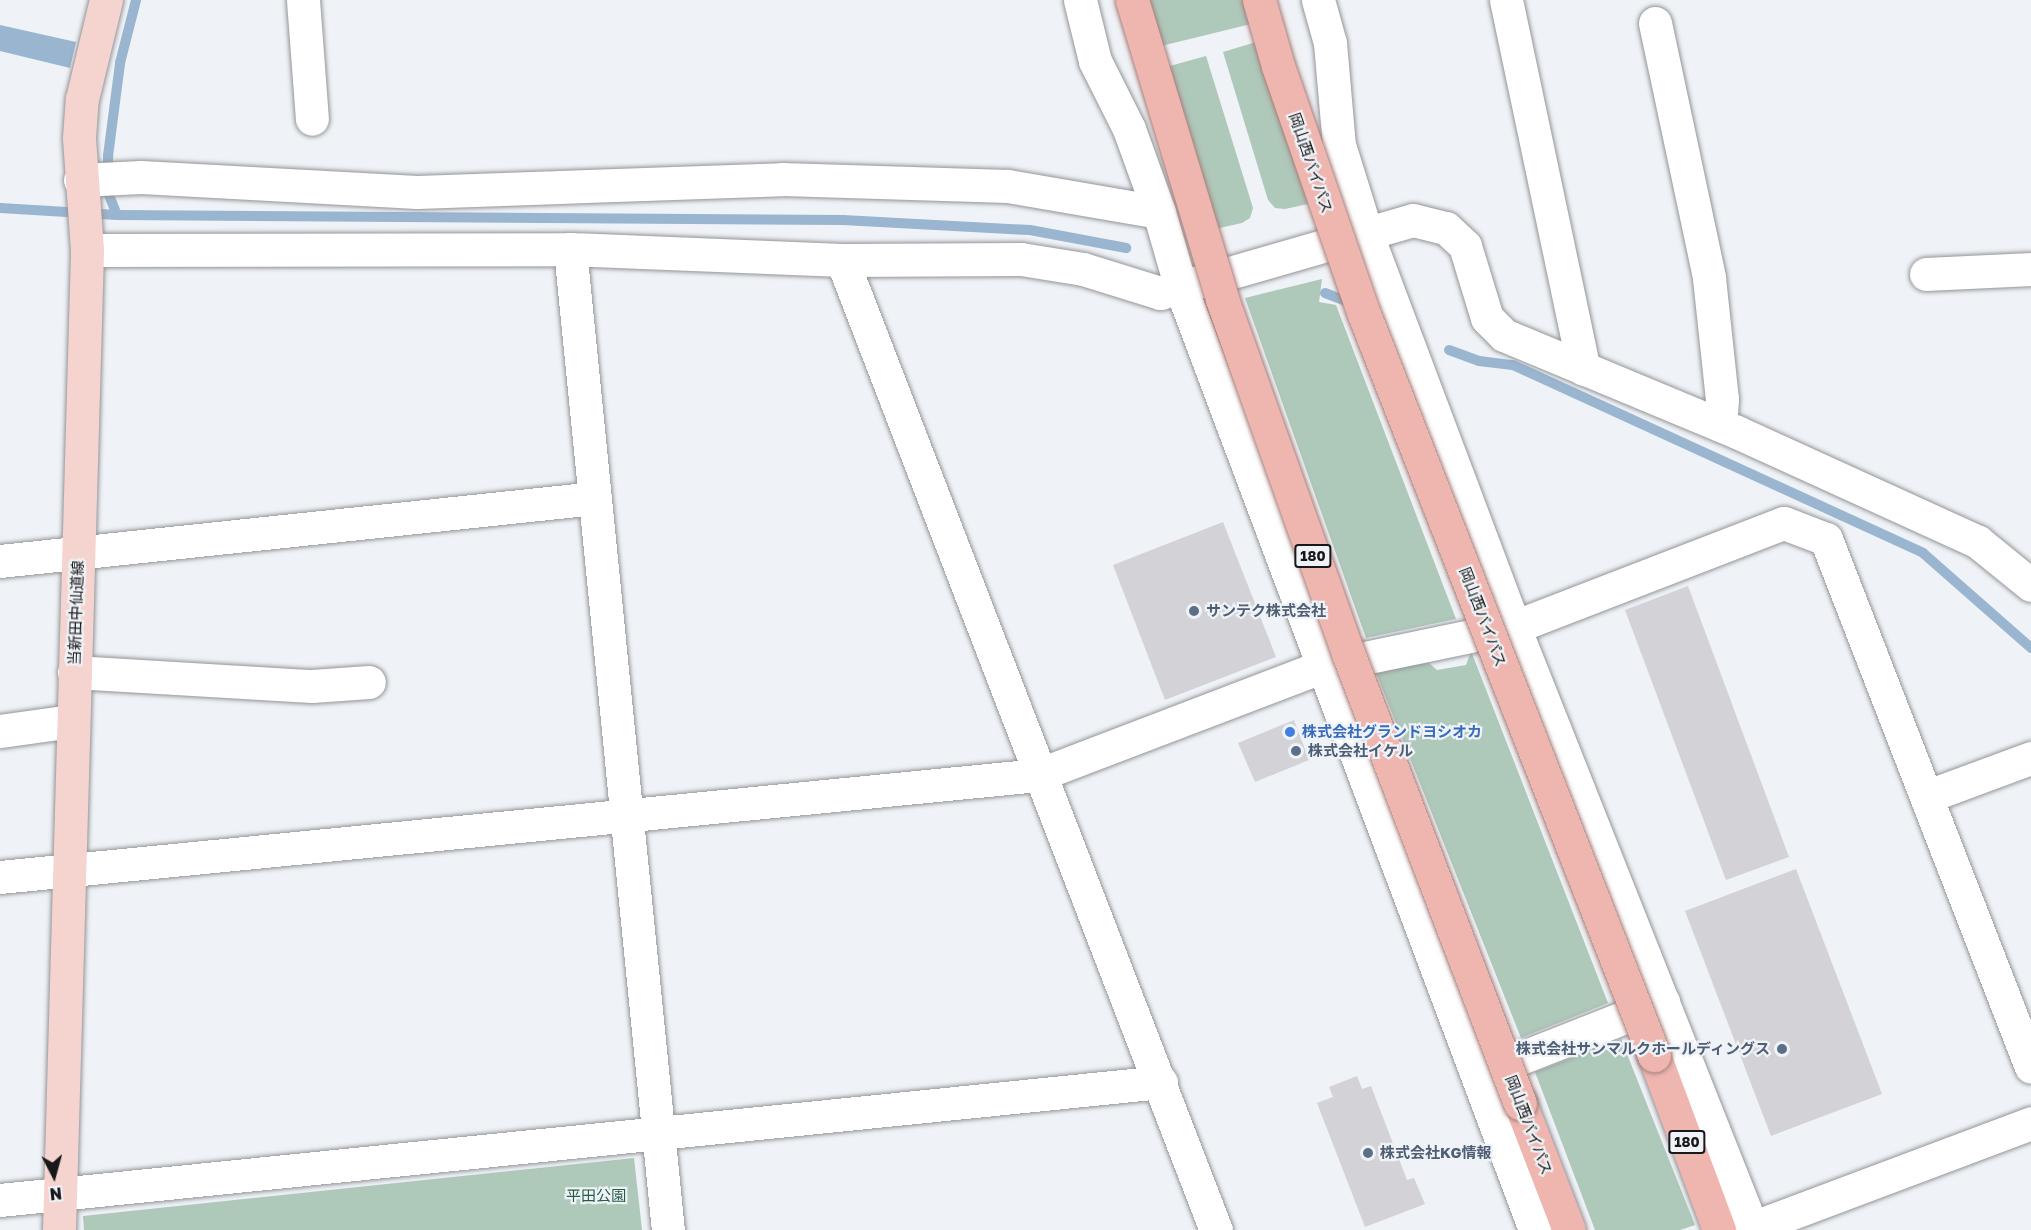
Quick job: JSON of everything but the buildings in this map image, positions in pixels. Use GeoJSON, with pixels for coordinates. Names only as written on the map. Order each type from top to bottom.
{"type":"FeatureCollection","features":[{"type":"Feature","properties":{"kind":"highway","name":"岡山西バイパス"},"geometry":{"type":"LineString","coordinates":[[1132,0],[1226,310],[1348,653],[1569,1230]]}},
{"type":"Feature","properties":{"kind":"highway","name":"岡山西バイパス"},"geometry":{"type":"LineString","coordinates":[[1259,0],[1278,66],[1364,314],[1654,1055],[1719,1230]]}},
{"type":"Feature","properties":{"kind":"main road","name":"当新田中仙道線"},"geometry":{"type":"LineString","coordinates":[[59,1230],[66,873],[92,201],[82,99],[106,0]]}},
{"type":"Feature","properties":{"kind":"street"},"geometry":{"type":"LineString","coordinates":[[303,0],[312,119]]}},
{"type":"Feature","properties":{"kind":"street"},"geometry":{"type":"LineString","coordinates":[[1080,0],[1095,61],[1129,129],[1159,212],[1181,288],[1321,667],[1535,1230]]}},
{"type":"Feature","properties":{"kind":"street"},"geometry":{"type":"LineString","coordinates":[[1318,0],[1330,43],[1339,145],[1366,235],[1514,627],[1752,1229],[2031,1123]]}},
{"type":"Feature","properties":{"kind":"street"},"geometry":{"type":"LineString","coordinates":[[1506,0],[1584,369]]}},
{"type":"Feature","properties":{"kind":"street"},"geometry":{"type":"LineString","coordinates":[[1656,23],[1709,278],[1722,399],[1720,425]]}},
{"type":"Feature","properties":{"kind":"street"},"geometry":{"type":"LineString","coordinates":[[92,201],[782,179],[996,186],[1159,212]]}},
{"type":"Feature","properties":{"kind":"street"},"geometry":{"type":"LineString","coordinates":[[92,201],[570,249],[842,260],[1021,259],[1083,269],[1160,293],[1413,220],[1446,228],[1465,246],[1487,318],[1504,335],[1720,425],[1978,542],[2031,585]]}},
{"type":"Feature","properties":{"kind":"street"},"geometry":{"type":"LineString","coordinates":[[570,249],[668,1230]]}},
{"type":"Feature","properties":{"kind":"street"},"geometry":{"type":"LineString","coordinates":[[842,260],[1038,775],[1161,1082],[1216,1230]]}},
{"type":"Feature","properties":{"kind":"street"},"geometry":{"type":"LineString","coordinates":[[1926,274],[2031,269]]}},
{"type":"Feature","properties":{"kind":"street"},"geometry":{"type":"LineString","coordinates":[[0,561],[595,498]]}},
{"type":"Feature","properties":{"kind":"street"},"geometry":{"type":"LineString","coordinates":[[0,877],[66,873],[627,814],[1038,775],[1321,667],[1514,627],[1784,523],[1826,539],[1928,796],[2031,1067]]}},
{"type":"Feature","properties":{"kind":"street"},"geometry":{"type":"LineString","coordinates":[[74,672],[312,686],[369,682]]}},
{"type":"Feature","properties":{"kind":"street"},"geometry":{"type":"LineString","coordinates":[[0,731],[72,722]]}},
{"type":"Feature","properties":{"kind":"street"},"geometry":{"type":"LineString","coordinates":[[1928,796],[2031,758]]}},
{"type":"Feature","properties":{"kind":"street"},"geometry":{"type":"LineString","coordinates":[[1477,1075],[1663,1002]]}},
{"type":"Feature","properties":{"kind":"street"},"geometry":{"type":"LineString","coordinates":[[0,1200],[59,1197],[1161,1082]]}},
{"type":"Feature","properties":{"kind":"green space"},"geometry":{"type":"Polygon","coordinates":[[[1145,0],[1245,0],[1251,24],[1157,47],[1145,0]]]}},
{"type":"Feature","properties":{"kind":"green space"},"geometry":{"type":"Polygon","coordinates":[[[1256,42],[1308,204],[1285,209],[1275,208],[1268,200],[1223,52],[1256,42]]]}},
{"type":"Feature","properties":{"kind":"green space"},"geometry":{"type":"Polygon","coordinates":[[[1206,56],[1253,208],[1250,218],[1242,223],[1215,229],[1166,67],[1206,56]]]}},
{"type":"Feature","properties":{"kind":"green space"},"geometry":{"type":"Polygon","coordinates":[[[1322,279],[1319,302],[1336,305],[1456,619],[1366,638],[1245,298],[1322,279]]]}},
{"type":"Feature","properties":{"kind":"green space"},"geometry":{"type":"Polygon","coordinates":[[[1471,651],[1608,1003],[1521,1038],[1375,670],[1429,663],[1437,670],[1466,665],[1471,651]]]}},
{"type":"Feature","properties":{"kind":"green space"},"geometry":{"type":"Polygon","coordinates":[[[1621,1039],[1695,1225],[1680,1230],[1595,1230],[1535,1072],[1621,1039]]]}},
{"type":"Feature","properties":{"kind":"green space","name":"平田公園"},"geometry":{"type":"Polygon","coordinates":[[[634,1158],[642,1230],[84,1230],[83,1216],[634,1158]]]}},
{"type":"Feature","properties":{"kind":"water"},"geometry":{"type":"Polygon","coordinates":[[[0,25],[76,42],[70,68],[0,51],[0,25]]]}},
{"type":"Feature","properties":{"kind":"waterway"},"geometry":{"type":"LineString","coordinates":[[117,215],[107,190],[108,156],[120,63],[136,0]]}},
{"type":"Feature","properties":{"kind":"waterway"},"geometry":{"type":"LineString","coordinates":[[0,208],[117,215],[843,220],[1030,230],[1126,248]]}},
{"type":"Feature","properties":{"kind":"waterway"},"geometry":{"type":"LineString","coordinates":[[1325,293],[1354,304]]}},
{"type":"Feature","properties":{"kind":"waterway"},"geometry":{"type":"LineString","coordinates":[[1449,350],[1479,361],[1513,365],[1923,553],[2031,648]]}},
{"type":"Feature","properties":{"kind":"place","name":"サンテク株式会社"},"geometry":{"type":"Point","coordinates":[1194,611]}},
{"type":"Feature","properties":{"kind":"place","name":"株式会社グランドヨシオカ"},"geometry":{"type":"Point","coordinates":[1290,732]}},
{"type":"Feature","properties":{"kind":"place","name":"株式会社イケル"},"geometry":{"type":"Point","coordinates":[1296,751]}},
{"type":"Feature","properties":{"kind":"place","name":"株式会社サンマルクホールディングス"},"geometry":{"type":"Point","coordinates":[1782,1049]}},
{"type":"Feature","properties":{"kind":"place","name":"株式会社KG情報"},"geometry":{"type":"Point","coordinates":[1368,1153]}}]}
